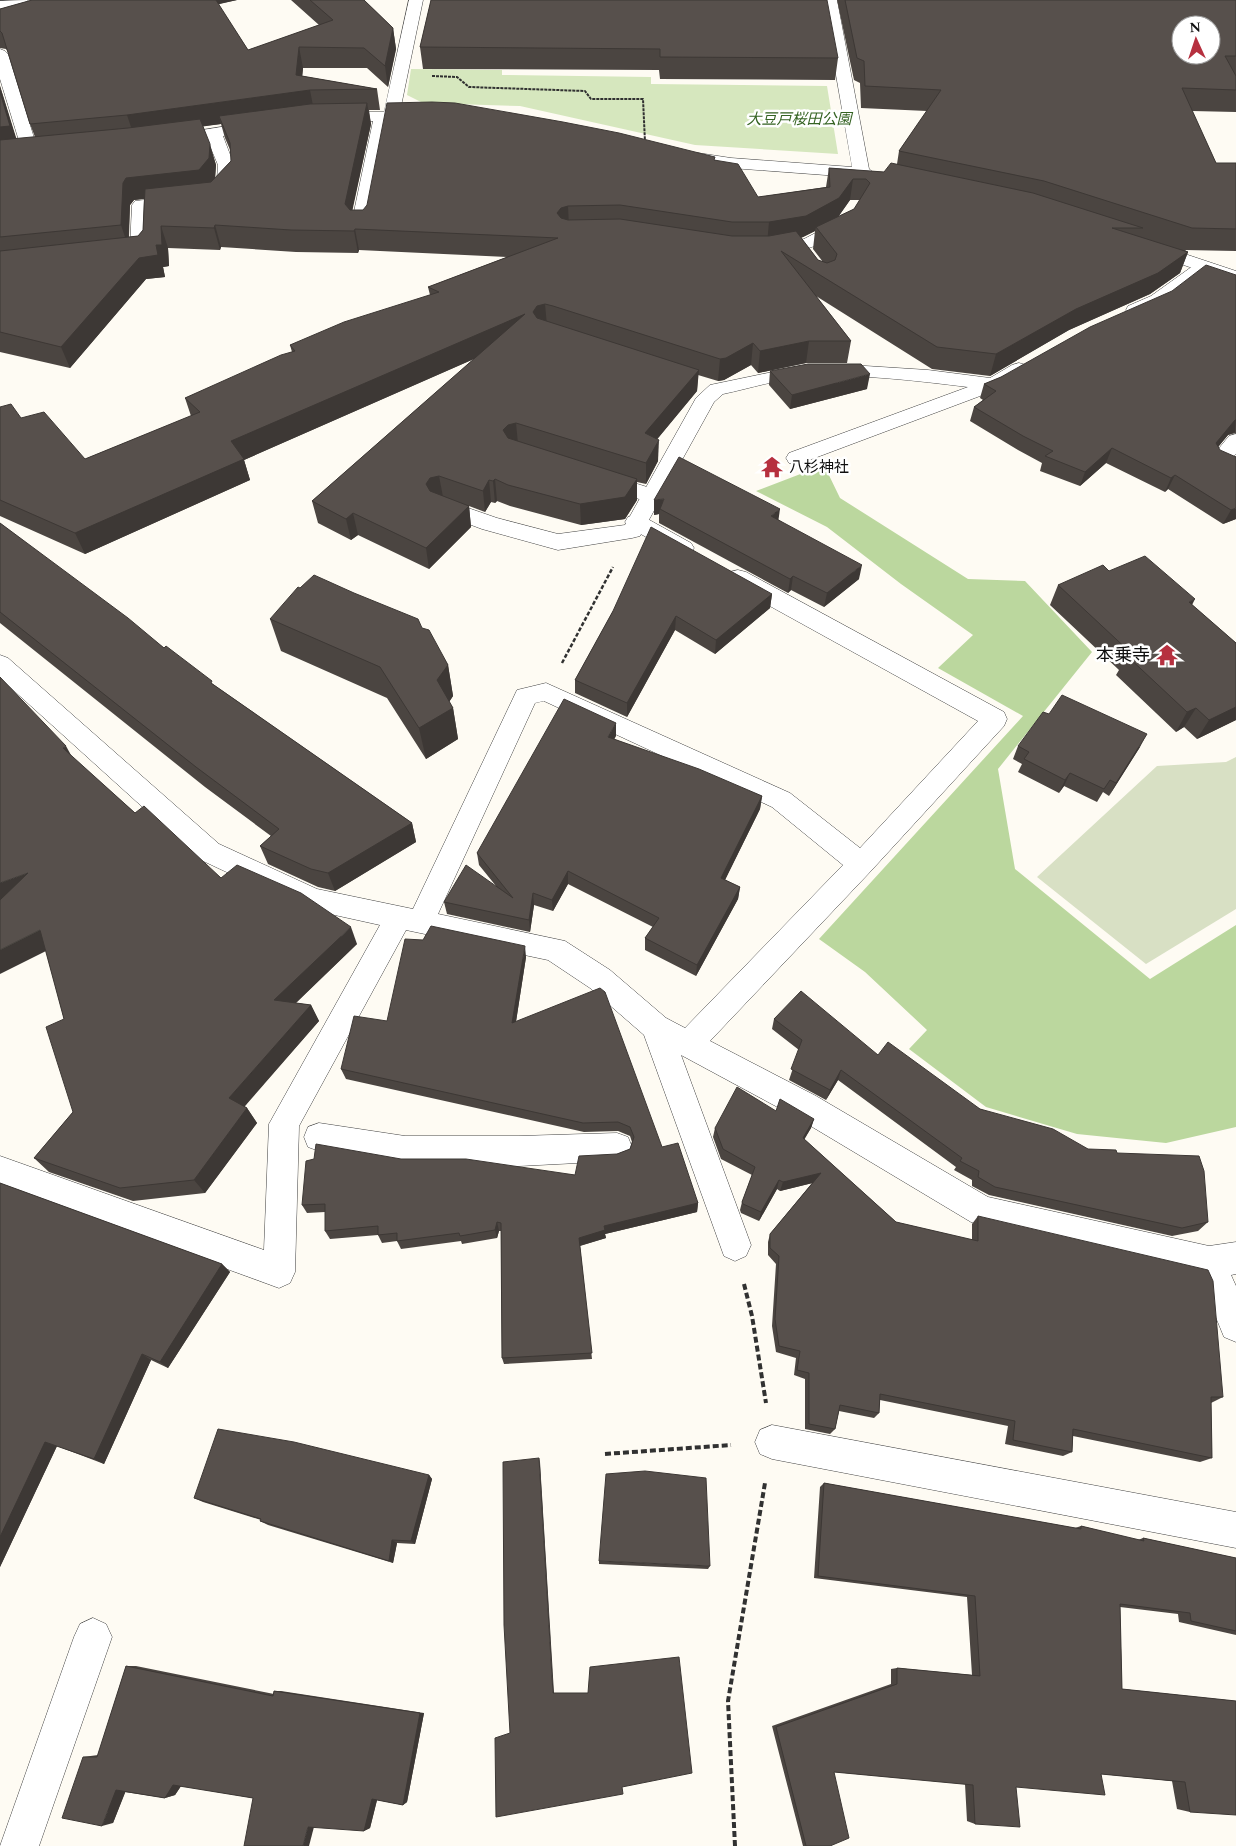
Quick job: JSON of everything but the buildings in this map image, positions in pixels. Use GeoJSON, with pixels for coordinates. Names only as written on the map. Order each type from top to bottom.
{"type":"FeatureCollection","features":[{"type":"Feature","properties":{"kind":"street"},"geometry":{"type":"LineString","coordinates":[[0,6],[21,0]]}},
{"type":"Feature","properties":{"kind":"street"},"geometry":{"type":"LineString","coordinates":[[360,226],[386,116],[400,75],[416,0]]}},
{"type":"Feature","properties":{"kind":"street"},"geometry":{"type":"LineString","coordinates":[[830,0],[861,172]]}},
{"type":"Feature","properties":{"kind":"street"},"geometry":{"type":"LineString","coordinates":[[0,54],[23,154],[50,152]]}},
{"type":"Feature","properties":{"kind":"street"},"geometry":{"type":"LineString","coordinates":[[314,118],[435,116]]}},
{"type":"Feature","properties":{"kind":"street"},"geometry":{"type":"LineString","coordinates":[[153,141],[274,124]]}},
{"type":"Feature","properties":{"kind":"street"},"geometry":{"type":"LineString","coordinates":[[102,256],[139,252],[141,205],[210,198],[226,181],[226,165],[213,133]]}},
{"type":"Feature","properties":{"kind":"street"},"geometry":{"type":"LineString","coordinates":[[645,148],[731,163],[861,172],[885,178]]}},
{"type":"Feature","properties":{"kind":"street"},"geometry":{"type":"LineString","coordinates":[[748,251],[803,251],[809,242],[844,225],[856,206]]}},
{"type":"Feature","properties":{"kind":"street"},"geometry":{"type":"LineString","coordinates":[[1131,240],[1203,267],[1236,277]]}},
{"type":"Feature","properties":{"kind":"street"},"geometry":{"type":"LineString","coordinates":[[1122,316],[1158,300],[1203,267]]}},
{"type":"Feature","properties":{"kind":"street"},"geometry":{"type":"LineString","coordinates":[[796,458],[993,384],[1038,358]]}},
{"type":"Feature","properties":{"kind":"street"},"geometry":{"type":"LineString","coordinates":[[634,527],[706,398],[707,386],[815,371],[850,371],[928,376],[993,384]]}},
{"type":"Feature","properties":{"kind":"street"},"geometry":{"type":"LineString","coordinates":[[1236,441],[1221,458],[1236,466]]}},
{"type":"Feature","properties":{"kind":"street"},"geometry":{"type":"LineString","coordinates":[[580,473],[652,496]]}},
{"type":"Feature","properties":{"kind":"street"},"geometry":{"type":"LineString","coordinates":[[442,506],[490,524],[558,542],[634,527],[715,565],[995,719],[861,864],[688,1044]]}},
{"type":"Feature","properties":{"kind":"street"},"geometry":{"type":"LineString","coordinates":[[0,664],[210,852],[313,900],[555,949],[600,979],[656,1027],[805,1106],[982,1211],[1223,1260],[1236,1325]]}},
{"type":"Feature","properties":{"kind":"street"},"geometry":{"type":"LineString","coordinates":[[0,1170],[279,1272],[284,1124],[410,919],[526,696],[546,692],[781,800],[861,864]]}},
{"type":"Feature","properties":{"kind":"street"},"geometry":{"type":"LineString","coordinates":[[656,1027],[735,1244]]}},
{"type":"Feature","properties":{"kind":"street"},"geometry":{"type":"LineString","coordinates":[[319,1137],[405,1151],[519,1151],[617,1147]]}},
{"type":"Feature","properties":{"kind":"street"},"geometry":{"type":"LineString","coordinates":[[772,1442],[1236,1530]]}},
{"type":"Feature","properties":{"kind":"street"},"geometry":{"type":"LineString","coordinates":[[19,1846],[93,1638]]}},
{"type":"Feature","properties":{"kind":"path"},"geometry":{"type":"LineString","coordinates":[[400,75],[457,77],[469,88],[585,91],[591,98],[643,99],[645,148]]}},
{"type":"Feature","properties":{"kind":"path"},"geometry":{"type":"LineString","coordinates":[[546,692],[634,527]]}},
{"type":"Feature","properties":{"kind":"path"},"geometry":{"type":"LineString","coordinates":[[735,1244],[752,1316],[772,1442],[728,1702],[735,1846]]}},
{"type":"Feature","properties":{"kind":"path"},"geometry":{"type":"LineString","coordinates":[[606,1454],[772,1442]]}},
{"type":"Feature","properties":{"kind":"green space","name":"大豆戸桜田公園"},"geometry":{"type":"Polygon","coordinates":[[[411,69],[502,70],[502,75],[651,77],[651,84],[827,86],[838,154],[695,145],[520,106],[423,103],[407,95],[411,69]]]}},
{"type":"Feature","properties":{"kind":"green space"},"geometry":{"type":"Polygon","coordinates":[[[824,465],[840,498],[968,579],[1025,581],[1092,652],[998,769],[1015,869],[1150,979],[1236,925],[1236,1127],[1166,1143],[1077,1134],[986,1107],[909,1049],[927,1030],[865,972],[819,939],[1023,716],[938,668],[973,635],[901,584],[827,527],[756,491],[824,465]]]}},
{"type":"Feature","properties":{"kind":"green space"},"geometry":{"type":"Polygon","coordinates":[[[1236,757],[1236,909],[1146,964],[1037,877],[1157,766],[1226,762],[1236,757]]]}},
{"type":"Feature","properties":{"kind":"place","name":"八杉神社"},"geometry":{"type":"Point","coordinates":[772,467]}},
{"type":"Feature","properties":{"kind":"place","name":"本乗寺"},"geometry":{"type":"Point","coordinates":[1167,655]}}]}
